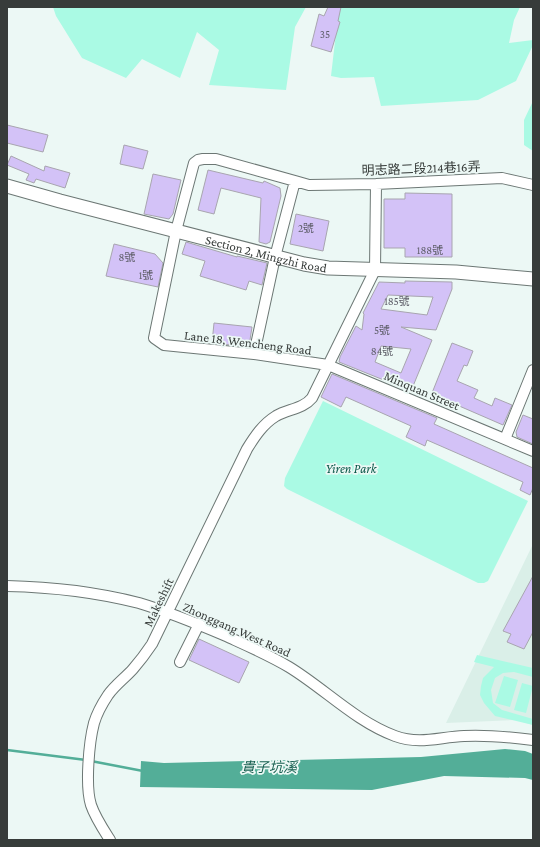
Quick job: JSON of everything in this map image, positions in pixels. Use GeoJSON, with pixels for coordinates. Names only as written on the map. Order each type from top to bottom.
{"type":"FeatureCollection","features":[{"type":"Feature","properties":{"kind":"main road","name":"Section 2, Mingzhi Road"},"geometry":{"type":"LineString","coordinates":[[7,186],[304,264],[328,268],[456,272],[533,279]]}},
{"type":"Feature","properties":{"kind":"street","name":"明志路二段214巷16弄"},"geometry":{"type":"LineString","coordinates":[[176,231],[194,163],[198,160],[216,159],[309,185],[376,184],[502,178],[533,185]]}},
{"type":"Feature","properties":{"kind":"street"},"geometry":{"type":"LineString","coordinates":[[254,354],[275,257],[295,181]]}},
{"type":"Feature","properties":{"kind":"street"},"geometry":{"type":"LineString","coordinates":[[328,365],[375,270],[376,184]]}},
{"type":"Feature","properties":{"kind":"street","name":"Lane 18, Wencheng Road"},"geometry":{"type":"LineString","coordinates":[[176,231],[154,338],[164,345],[254,354],[328,365]]}},
{"type":"Feature","properties":{"kind":"street","name":"Makeshift"},"geometry":{"type":"LineString","coordinates":[[110,840],[91,804],[88,782],[94,724],[100,707],[109,694],[152,644],[256,434],[266,423],[276,416],[304,406],[312,398],[328,365]]}},
{"type":"Feature","properties":{"kind":"street","name":"Minquan Street"},"geometry":{"type":"LineString","coordinates":[[328,365],[533,451]]}},
{"type":"Feature","properties":{"kind":"street"},"geometry":{"type":"LineString","coordinates":[[505,439],[533,370]]}},
{"type":"Feature","properties":{"kind":"street","name":"Zhonggang West Road"},"geometry":{"type":"LineString","coordinates":[[7,586],[83,592],[138,603],[168,612],[265,653],[289,667],[370,724],[395,736],[408,740],[424,741],[463,736],[500,736],[533,740]]}},
{"type":"Feature","properties":{"kind":"street"},"geometry":{"type":"LineString","coordinates":[[180,662],[199,624]]}},
{"type":"Feature","properties":{"kind":"shaded area"},"geometry":{"type":"Polygon","coordinates":[[[533,544],[533,725],[516,720],[446,723],[533,544]]]}},
{"type":"Feature","properties":{"kind":"green space"},"geometry":{"type":"Polygon","coordinates":[[[53,7],[306,7],[295,27],[286,90],[209,85],[219,50],[197,32],[180,78],[142,59],[126,78],[82,58],[56,16],[53,7]]]}},
{"type":"Feature","properties":{"kind":"green space"},"geometry":{"type":"Polygon","coordinates":[[[339,7],[520,7],[514,20],[509,43],[533,40],[533,45],[516,81],[478,100],[381,106],[374,77],[341,78],[331,76],[339,7]]]}},
{"type":"Feature","properties":{"kind":"green space"},"geometry":{"type":"Polygon","coordinates":[[[533,101],[533,151],[524,145],[524,120],[533,101]]]}},
{"type":"Feature","properties":{"kind":"green space","name":"Yiren Park"},"geometry":{"type":"Polygon","coordinates":[[[323,401],[528,501],[488,581],[478,583],[287,489],[284,486],[285,478],[323,401]]]}},
{"type":"Feature","properties":{"kind":"green space"},"geometry":{"type":"Polygon","coordinates":[[[477,655],[533,668],[533,677],[514,672],[503,673],[495,678],[491,690],[493,703],[502,710],[533,719],[533,725],[495,716],[484,703],[480,695],[483,678],[494,667],[474,662],[477,655]]]}},
{"type":"Feature","properties":{"kind":"green space"},"geometry":{"type":"Polygon","coordinates":[[[504,676],[518,680],[510,707],[495,703],[504,676]]]}},
{"type":"Feature","properties":{"kind":"green space"},"geometry":{"type":"Polygon","coordinates":[[[522,683],[533,686],[526,713],[514,710],[522,683]]]}},
{"type":"Feature","properties":{"kind":"water"},"geometry":{"type":"Polygon","coordinates":[[[505,749],[525,751],[533,754],[533,780],[525,778],[444,776],[372,790],[140,787],[141,761],[164,763],[421,757],[505,749]]]}},
{"type":"Feature","properties":{"kind":"building"},"geometry":{"type":"Polygon","coordinates":[[[328,7],[341,7],[338,21],[340,22],[331,52],[311,46],[319,14],[324,16],[328,7]]]}},
{"type":"Feature","properties":{"kind":"building"},"geometry":{"type":"Polygon","coordinates":[[[7,125],[48,135],[43,152],[7,143],[7,125]]]}},
{"type":"Feature","properties":{"kind":"building"},"geometry":{"type":"Polygon","coordinates":[[[124,145],[148,151],[143,169],[120,164],[124,145]]]}},
{"type":"Feature","properties":{"kind":"building"},"geometry":{"type":"Polygon","coordinates":[[[11,156],[44,171],[45,166],[70,173],[65,188],[36,179],[34,183],[26,180],[29,174],[7,165],[11,156]]]}},
{"type":"Feature","properties":{"kind":"building"},"geometry":{"type":"Polygon","coordinates":[[[208,170],[263,183],[264,181],[280,188],[281,196],[270,242],[266,244],[259,242],[261,198],[221,188],[214,214],[198,210],[208,170]]]}},
{"type":"Feature","properties":{"kind":"building"},"geometry":{"type":"Polygon","coordinates":[[[153,174],[181,180],[173,214],[169,219],[144,214],[153,174]]]}},
{"type":"Feature","properties":{"kind":"building"},"geometry":{"type":"Polygon","coordinates":[[[405,193],[452,194],[452,257],[405,257],[405,248],[384,248],[384,199],[405,199],[405,193]]]}},
{"type":"Feature","properties":{"kind":"building"},"geometry":{"type":"Polygon","coordinates":[[[296,214],[329,221],[323,251],[290,244],[296,214]]]}},
{"type":"Feature","properties":{"kind":"building"},"geometry":{"type":"Polygon","coordinates":[[[186,242],[237,257],[267,263],[262,285],[249,281],[246,290],[200,276],[205,261],[182,254],[186,242]]]}},
{"type":"Feature","properties":{"kind":"building"},"geometry":{"type":"Polygon","coordinates":[[[114,244],[155,254],[163,263],[158,287],[106,276],[114,244]]]}},
{"type":"Feature","properties":{"kind":"building"},"geometry":{"type":"Polygon","coordinates":[[[405,281],[452,282],[452,289],[436,330],[401,327],[432,340],[411,391],[339,362],[340,357],[356,326],[362,330],[363,313],[379,282],[405,283],[405,281]],[[388,295],[381,309],[427,315],[433,297],[388,295]],[[381,346],[375,362],[401,373],[411,349],[381,346]]]}},
{"type":"Feature","properties":{"kind":"building"},"geometry":{"type":"Polygon","coordinates":[[[214,323],[252,327],[250,340],[241,346],[212,343],[214,323]]]}},
{"type":"Feature","properties":{"kind":"building"},"geometry":{"type":"Polygon","coordinates":[[[452,343],[473,351],[467,366],[464,365],[457,381],[478,390],[474,398],[492,406],[495,398],[512,405],[503,425],[450,402],[449,406],[430,398],[452,343]]]}},
{"type":"Feature","properties":{"kind":"building"},"geometry":{"type":"Polygon","coordinates":[[[332,374],[437,418],[434,424],[533,468],[533,488],[530,495],[520,490],[523,482],[427,440],[425,446],[406,437],[411,426],[346,397],[341,407],[321,397],[332,374]]]}},
{"type":"Feature","properties":{"kind":"building"},"geometry":{"type":"Polygon","coordinates":[[[523,415],[533,419],[533,444],[517,437],[516,432],[523,415]]]}},
{"type":"Feature","properties":{"kind":"building"},"geometry":{"type":"Polygon","coordinates":[[[533,576],[533,632],[524,649],[507,642],[511,634],[503,631],[533,576]]]}},
{"type":"Feature","properties":{"kind":"building"},"geometry":{"type":"Polygon","coordinates":[[[199,639],[249,662],[239,683],[189,660],[199,639]]]}},
{"type":"Feature","properties":{"kind":"waterway","name":"貴子坑溪"},"geometry":{"type":"LineString","coordinates":[[7,750],[86,760]]}},
{"type":"Feature","properties":{"kind":"waterway","name":"貴子坑溪"},"geometry":{"type":"LineString","coordinates":[[91,761],[143,771]]}}]}
